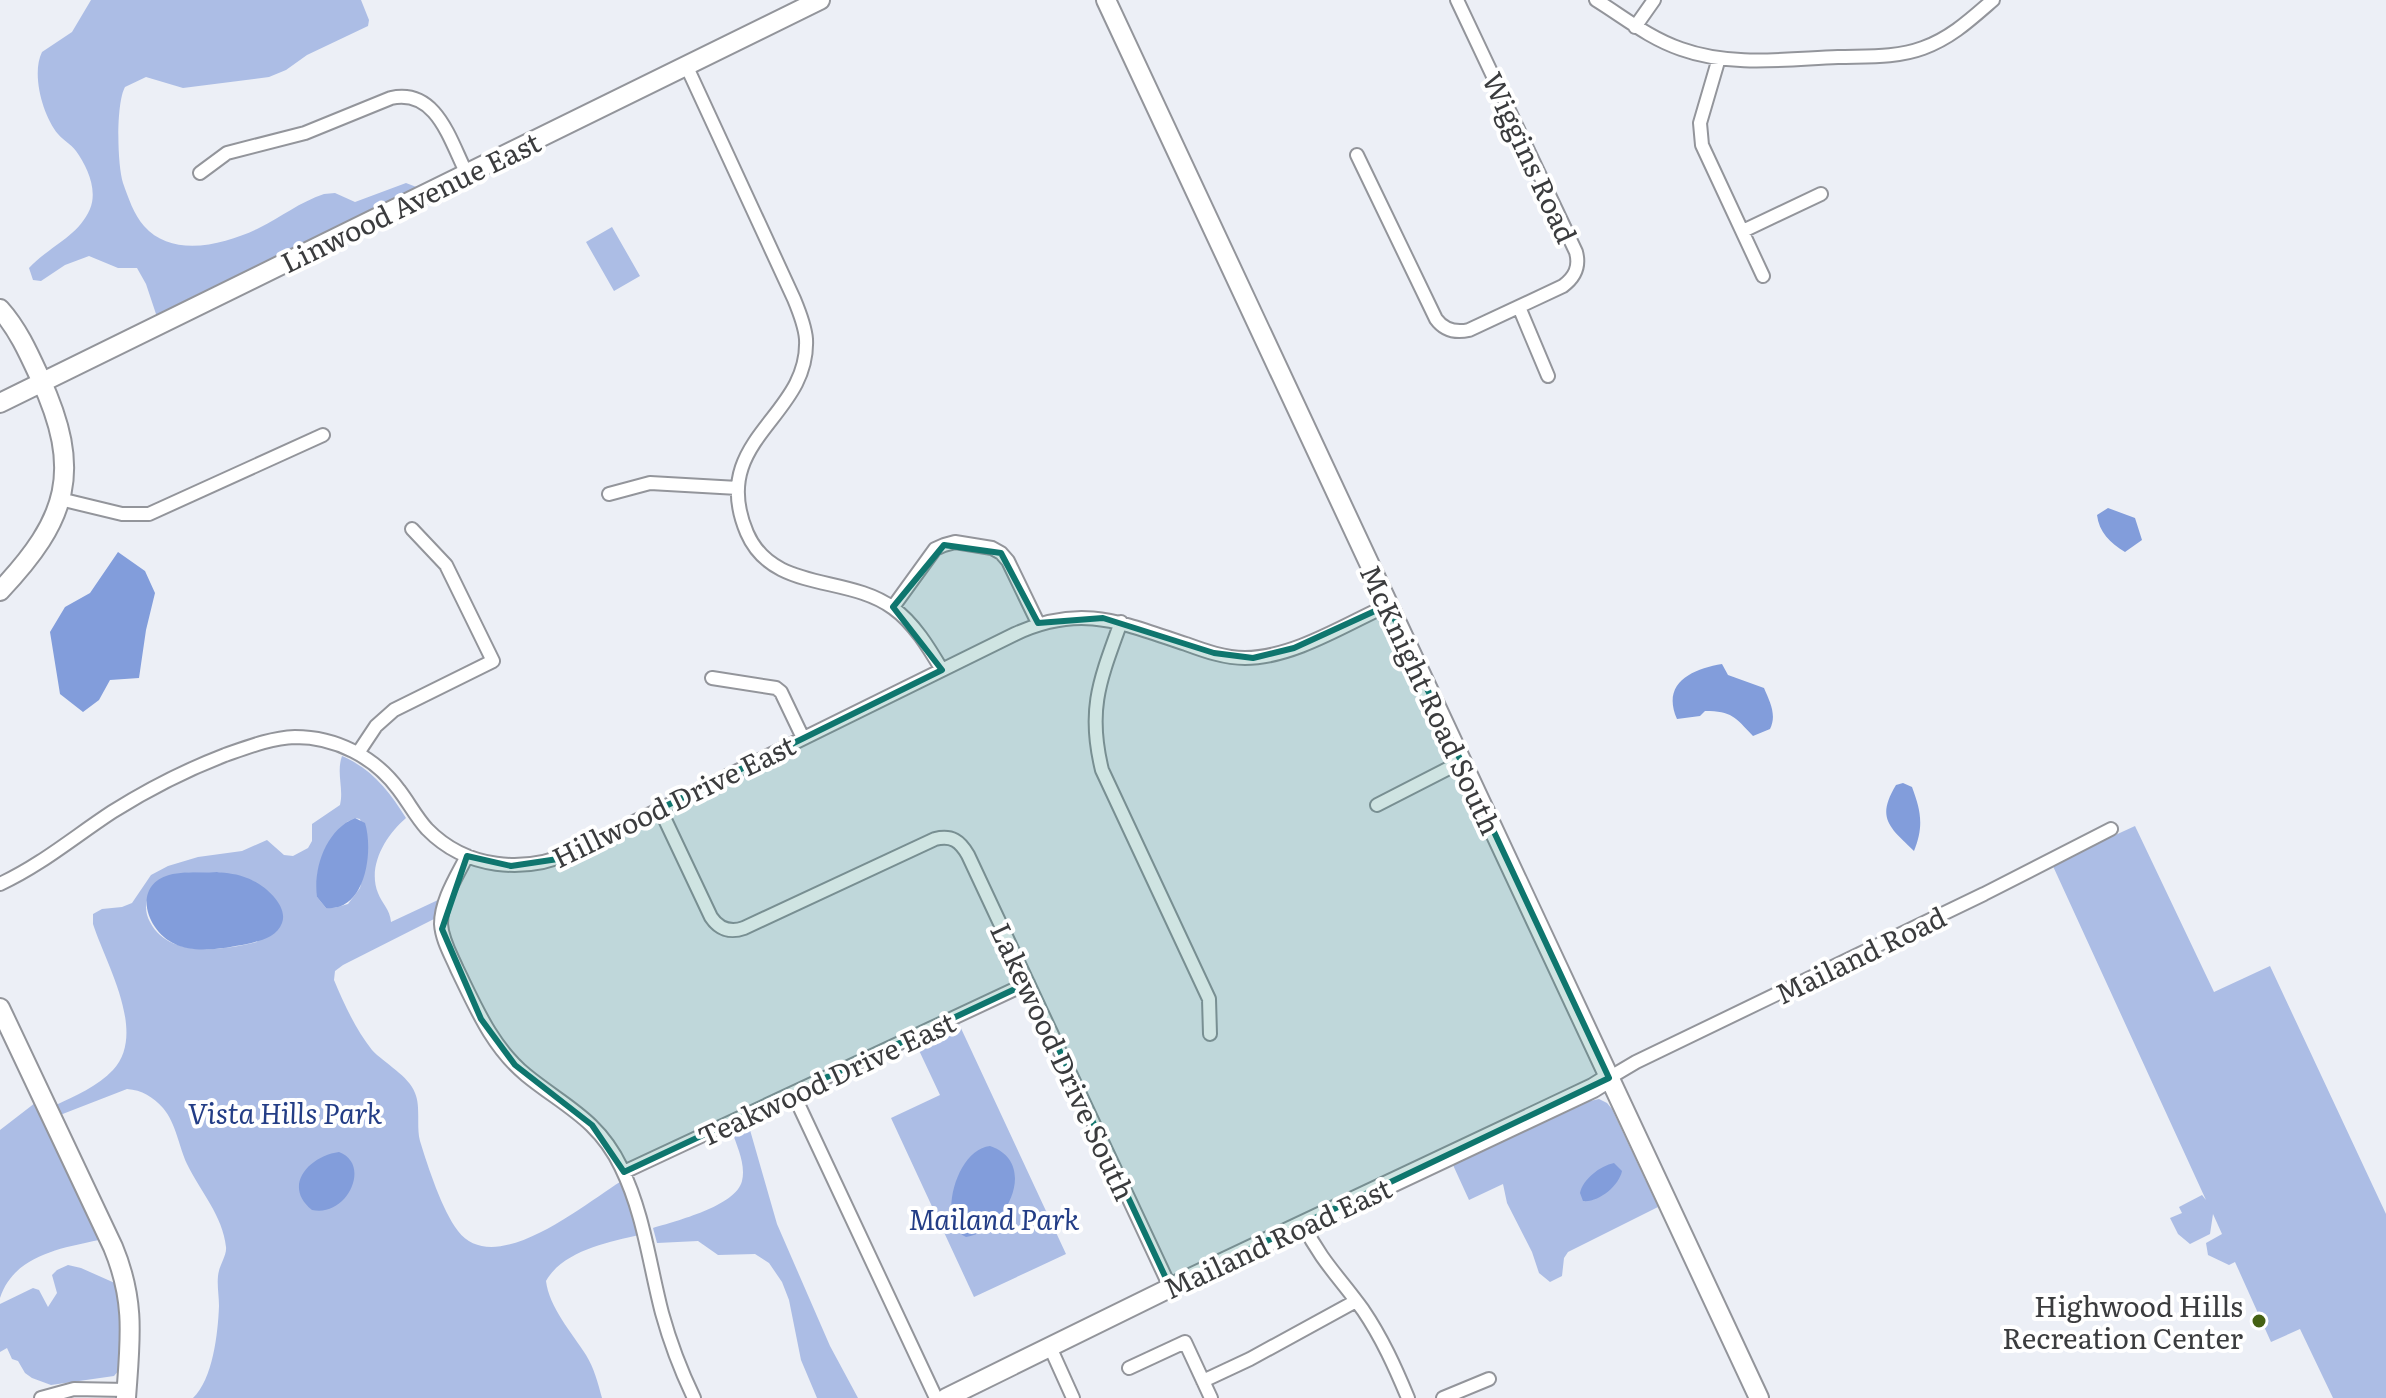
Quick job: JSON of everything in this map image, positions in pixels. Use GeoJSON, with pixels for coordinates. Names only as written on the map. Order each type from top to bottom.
{"type":"FeatureCollection","features":[{"type":"Feature","properties":{"kind":"street","name":"Linwood Avenue East"},"geometry":{"type":"LineString","coordinates":[[0,403],[820,0]]}},
{"type":"Feature","properties":{"kind":"street","name":"McKnight Road South"},"geometry":{"type":"LineString","coordinates":[[1106,0],[1759,1398]]}},
{"type":"Feature","properties":{"kind":"street","name":"Wiggins Road"},"geometry":{"type":"LineString","coordinates":[[1357,155],[1440,324],[1446,329],[1461,332],[1519,307],[1570,281],[1575,275],[1578,260],[1457,0]]}},
{"type":"Feature","properties":{"kind":"street"},"geometry":{"type":"LineString","coordinates":[[1596,0],[1635,27],[1671,45],[1719,58],[1748,60],[1905,53],[1940,42],[1993,0]]}},
{"type":"Feature","properties":{"kind":"street"},"geometry":{"type":"LineString","coordinates":[[1635,27],[1654,0]]}},
{"type":"Feature","properties":{"kind":"street"},"geometry":{"type":"LineString","coordinates":[[1719,58],[1702,111],[1700,135],[1707,157],[1763,276]]}},
{"type":"Feature","properties":{"kind":"street"},"geometry":{"type":"LineString","coordinates":[[686,65],[794,299],[806,339],[801,372],[785,402],[752,444],[741,466],[738,505],[747,533],[761,556],[773,566],[809,580],[870,596],[893,607],[913,627],[942,670]]}},
{"type":"Feature","properties":{"kind":"street"},"geometry":{"type":"LineString","coordinates":[[200,173],[227,153],[289,138],[403,96],[419,99],[434,111],[467,174]]}},
{"type":"Feature","properties":{"kind":"street"},"geometry":{"type":"LineString","coordinates":[[1743,231],[1821,194]]}},
{"type":"Feature","properties":{"kind":"street"},"geometry":{"type":"LineString","coordinates":[[1519,307],[1548,376]]}},
{"type":"Feature","properties":{"kind":"street"},"geometry":{"type":"LineString","coordinates":[[0,309],[20,337],[54,411],[62,440],[64,465],[60,499],[43,541],[0,591]]}},
{"type":"Feature","properties":{"kind":"street"},"geometry":{"type":"LineString","coordinates":[[60,499],[122,514],[149,514],[323,435]]}},
{"type":"Feature","properties":{"kind":"street"},"geometry":{"type":"LineString","coordinates":[[609,494],[650,483],[738,488]]}},
{"type":"Feature","properties":{"kind":"street"},"geometry":{"type":"LineString","coordinates":[[358,753],[376,726],[394,710],[493,661],[448,568],[412,529]]}},
{"type":"Feature","properties":{"kind":"street"},"geometry":{"type":"LineString","coordinates":[[893,607],[935,549],[955,542],[992,548],[1001,553],[1008,561],[1038,623]]}},
{"type":"Feature","properties":{"kind":"street","name":"Hillwood Drive East"},"geometry":{"type":"LineString","coordinates":[[0,884],[43,861],[139,796],[203,764],[271,740],[303,737],[334,743],[358,753],[389,777],[429,831],[467,856],[511,866],[551,861],[1038,623],[1078,616],[1121,622],[1214,653],[1253,658],[1294,648],[1388,605]]}},
{"type":"Feature","properties":{"kind":"street"},"geometry":{"type":"LineString","coordinates":[[1121,622],[1096,698],[1094,716],[1098,753],[1102,770],[1209,999],[1210,1034]]}},
{"type":"Feature","properties":{"kind":"street"},"geometry":{"type":"LineString","coordinates":[[712,678],[776,688],[781,692],[803,738]]}},
{"type":"Feature","properties":{"kind":"street"},"geometry":{"type":"LineString","coordinates":[[1377,805],[1461,762]]}},
{"type":"Feature","properties":{"kind":"street","name":"Lakewood Drive South"},"geometry":{"type":"LineString","coordinates":[[660,809],[711,917],[722,927],[734,931],[932,840],[953,838],[962,845],[1170,1287]]}},
{"type":"Feature","properties":{"kind":"street","name":"Mailand Road"},"geometry":{"type":"LineString","coordinates":[[1609,1078],[2111,829]]}},
{"type":"Feature","properties":{"kind":"street"},"geometry":{"type":"LineString","coordinates":[[467,856],[446,901],[442,929],[446,944],[495,1043],[515,1065],[592,1125],[610,1147],[624,1172],[646,1230],[666,1328],[694,1398]]}},
{"type":"Feature","properties":{"kind":"street","name":"Teakwood Drive East"},"geometry":{"type":"LineString","coordinates":[[624,1172],[1028,983]]}},
{"type":"Feature","properties":{"kind":"street"},"geometry":{"type":"LineString","coordinates":[[0,1008],[113,1247],[124,1277],[132,1324],[126,1394],[74,1389],[41,1398]]}},
{"type":"Feature","properties":{"kind":"street","name":"Mailand Road East"},"geometry":{"type":"LineString","coordinates":[[946,1398],[1170,1287],[1609,1078]]}},
{"type":"Feature","properties":{"kind":"street"},"geometry":{"type":"LineString","coordinates":[[793,1093],[936,1398]]}},
{"type":"Feature","properties":{"kind":"street"},"geometry":{"type":"LineString","coordinates":[[1303,1224],[1322,1260],[1356,1301],[1384,1344],[1408,1398]]}},
{"type":"Feature","properties":{"kind":"street"},"geometry":{"type":"LineString","coordinates":[[1203,1381],[1356,1301]]}},
{"type":"Feature","properties":{"kind":"street"},"geometry":{"type":"LineString","coordinates":[[1129,1368],[1185,1342],[1211,1398]]}},
{"type":"Feature","properties":{"kind":"street"},"geometry":{"type":"LineString","coordinates":[[1050,1347],[1073,1398]]}},
{"type":"Feature","properties":{"kind":"street"},"geometry":{"type":"LineString","coordinates":[[1443,1398],[1489,1379]]}},
{"type":"Feature","properties":{"kind":"highlighted area"},"geometry":{"type":"Polygon","coordinates":[[[944,545],[1001,553],[1038,623],[1103,618],[1214,653],[1253,658],[1294,648],[1388,605],[1609,1078],[1170,1287],[1028,983],[624,1172],[592,1125],[515,1065],[481,1019],[442,929],[467,856],[511,866],[558,859],[942,670],[893,607],[944,545]]]}},
{"type":"Feature","properties":{"kind":"green space"},"geometry":{"type":"Polygon","coordinates":[[[91,0],[361,0],[369,20],[368,26],[269,77],[183,88],[146,77],[125,87],[119,119],[121,174],[137,217],[156,236],[184,245],[216,243],[259,228],[324,194],[335,193],[355,202],[406,183],[419,188],[157,317],[137,268],[118,268],[89,256],[65,265],[41,281],[33,280],[29,268],[78,227],[92,202],[92,186],[84,164],[53,126],[38,83],[42,52],[72,32],[91,0]]]}},
{"type":"Feature","properties":{"kind":"green space"},"geometry":{"type":"Polygon","coordinates":[[[612,227],[640,276],[614,291],[586,242],[612,227]]]}},
{"type":"Feature","properties":{"kind":"green space","name":"Vista Hills Park"},"geometry":{"type":"Polygon","coordinates":[[[342,756],[371,774],[406,818],[385,842],[375,872],[378,893],[391,922],[438,900],[434,919],[343,965],[335,971],[334,980],[366,1042],[407,1081],[415,1093],[420,1141],[446,1212],[458,1231],[474,1244],[494,1247],[517,1242],[564,1219],[620,1182],[639,1235],[587,1249],[563,1262],[546,1281],[556,1310],[591,1365],[602,1398],[193,1398],[210,1368],[217,1329],[218,1276],[226,1247],[216,1214],[187,1164],[167,1114],[151,1097],[127,1089],[60,1115],[56,1105],[93,1086],[113,1070],[123,1055],[126,1037],[121,997],[93,924],[93,914],[132,903],[151,875],[168,866],[198,857],[242,851],[267,840],[284,855],[293,856],[308,848],[312,841],[312,824],[340,805],[342,756]],[[360,819],[347,822],[318,870],[317,897],[326,908],[348,904],[360,888],[368,847],[360,819]],[[217,872],[183,873],[153,886],[146,908],[150,922],[159,934],[170,942],[198,949],[257,942],[273,897],[253,881],[217,872]]]}},
{"type":"Feature","properties":{"kind":"green space"},"geometry":{"type":"Polygon","coordinates":[[[2135,826],[2214,992],[2270,966],[2386,1214],[2386,1398],[2333,1398],[2300,1329],[2271,1342],[2235,1262],[2229,1265],[2208,1255],[2206,1243],[2222,1234],[2213,1214],[2210,1234],[2190,1244],[2178,1234],[2170,1218],[2182,1213],[2179,1207],[2202,1195],[2206,1200],[2052,864],[2135,826]]]}},
{"type":"Feature","properties":{"kind":"green space","name":"Mailand Park"},"geometry":{"type":"Polygon","coordinates":[[[959,1024],[1066,1254],[974,1297],[891,1118],[940,1095],[916,1044],[959,1024]]]}},
{"type":"Feature","properties":{"kind":"green space"},"geometry":{"type":"Polygon","coordinates":[[[1599,1099],[1612,1109],[1658,1207],[1568,1252],[1564,1258],[1562,1276],[1550,1282],[1539,1273],[1507,1203],[1503,1184],[1469,1200],[1453,1165],[1586,1102],[1599,1099]]]}},
{"type":"Feature","properties":{"kind":"green space"},"geometry":{"type":"Polygon","coordinates":[[[35,1103],[99,1240],[55,1251],[28,1263],[7,1283],[0,1298],[0,1130],[35,1103]]]}},
{"type":"Feature","properties":{"kind":"green space"},"geometry":{"type":"Polygon","coordinates":[[[748,1123],[777,1224],[830,1346],[858,1398],[817,1398],[801,1360],[789,1300],[782,1282],[769,1263],[755,1254],[718,1255],[698,1241],[657,1243],[653,1228],[704,1211],[729,1198],[737,1190],[742,1181],[743,1168],[732,1131],[748,1123]]]}},
{"type":"Feature","properties":{"kind":"green space"},"geometry":{"type":"Polygon","coordinates":[[[68,1265],[117,1284],[122,1313],[120,1369],[114,1376],[51,1385],[25,1373],[7,1348],[0,1352],[0,1304],[33,1288],[39,1290],[48,1307],[57,1293],[52,1275],[68,1265]]]}},
{"type":"Feature","properties":{"kind":"shaded area"},"geometry":{"type":"Polygon","coordinates":[[[2108,508],[2135,518],[2142,540],[2125,552],[2110,541],[2100,527],[2097,515],[2108,508]]]}},
{"type":"Feature","properties":{"kind":"shaded area"},"geometry":{"type":"Polygon","coordinates":[[[118,552],[145,571],[155,593],[139,678],[110,680],[99,700],[83,712],[60,694],[50,632],[65,607],[90,593],[118,552]]]}},
{"type":"Feature","properties":{"kind":"shaded area"},"geometry":{"type":"Polygon","coordinates":[[[1722,664],[1728,675],[1764,688],[1773,714],[1770,729],[1753,736],[1732,716],[1714,711],[1677,719],[1673,707],[1676,687],[1690,674],[1722,664]]]}},
{"type":"Feature","properties":{"kind":"shaded area"},"geometry":{"type":"Polygon","coordinates":[[[1903,783],[1912,787],[1919,811],[1919,834],[1914,851],[1892,828],[1886,814],[1896,785],[1903,783]]]}},
{"type":"Feature","properties":{"kind":"shaded area"},"geometry":{"type":"Polygon","coordinates":[[[355,818],[365,823],[368,835],[364,878],[350,900],[339,907],[326,908],[317,897],[320,862],[336,831],[355,818]]]}},
{"type":"Feature","properties":{"kind":"shaded area"},"geometry":{"type":"Polygon","coordinates":[[[217,872],[247,878],[273,896],[282,909],[280,928],[268,938],[211,949],[183,947],[165,938],[157,930],[147,909],[150,889],[169,875],[217,872]]]}},
{"type":"Feature","properties":{"kind":"shaded area"},"geometry":{"type":"Polygon","coordinates":[[[990,1146],[1005,1155],[1013,1167],[1015,1181],[1012,1196],[994,1223],[966,1237],[957,1229],[952,1218],[954,1188],[968,1160],[978,1150],[990,1146]]]}},
{"type":"Feature","properties":{"kind":"shaded area"},"geometry":{"type":"Polygon","coordinates":[[[339,1152],[349,1158],[354,1167],[351,1188],[336,1206],[312,1210],[303,1201],[299,1182],[309,1166],[318,1159],[339,1152]]]}},
{"type":"Feature","properties":{"kind":"shaded area"},"geometry":{"type":"Polygon","coordinates":[[[1614,1163],[1622,1171],[1617,1182],[1601,1196],[1583,1201],[1580,1193],[1588,1178],[1614,1163]]]}},
{"type":"Feature","properties":{"kind":"place","name":"Highwood Hills Recreation Center"},"geometry":{"type":"Point","coordinates":[2259,1321]}}]}
